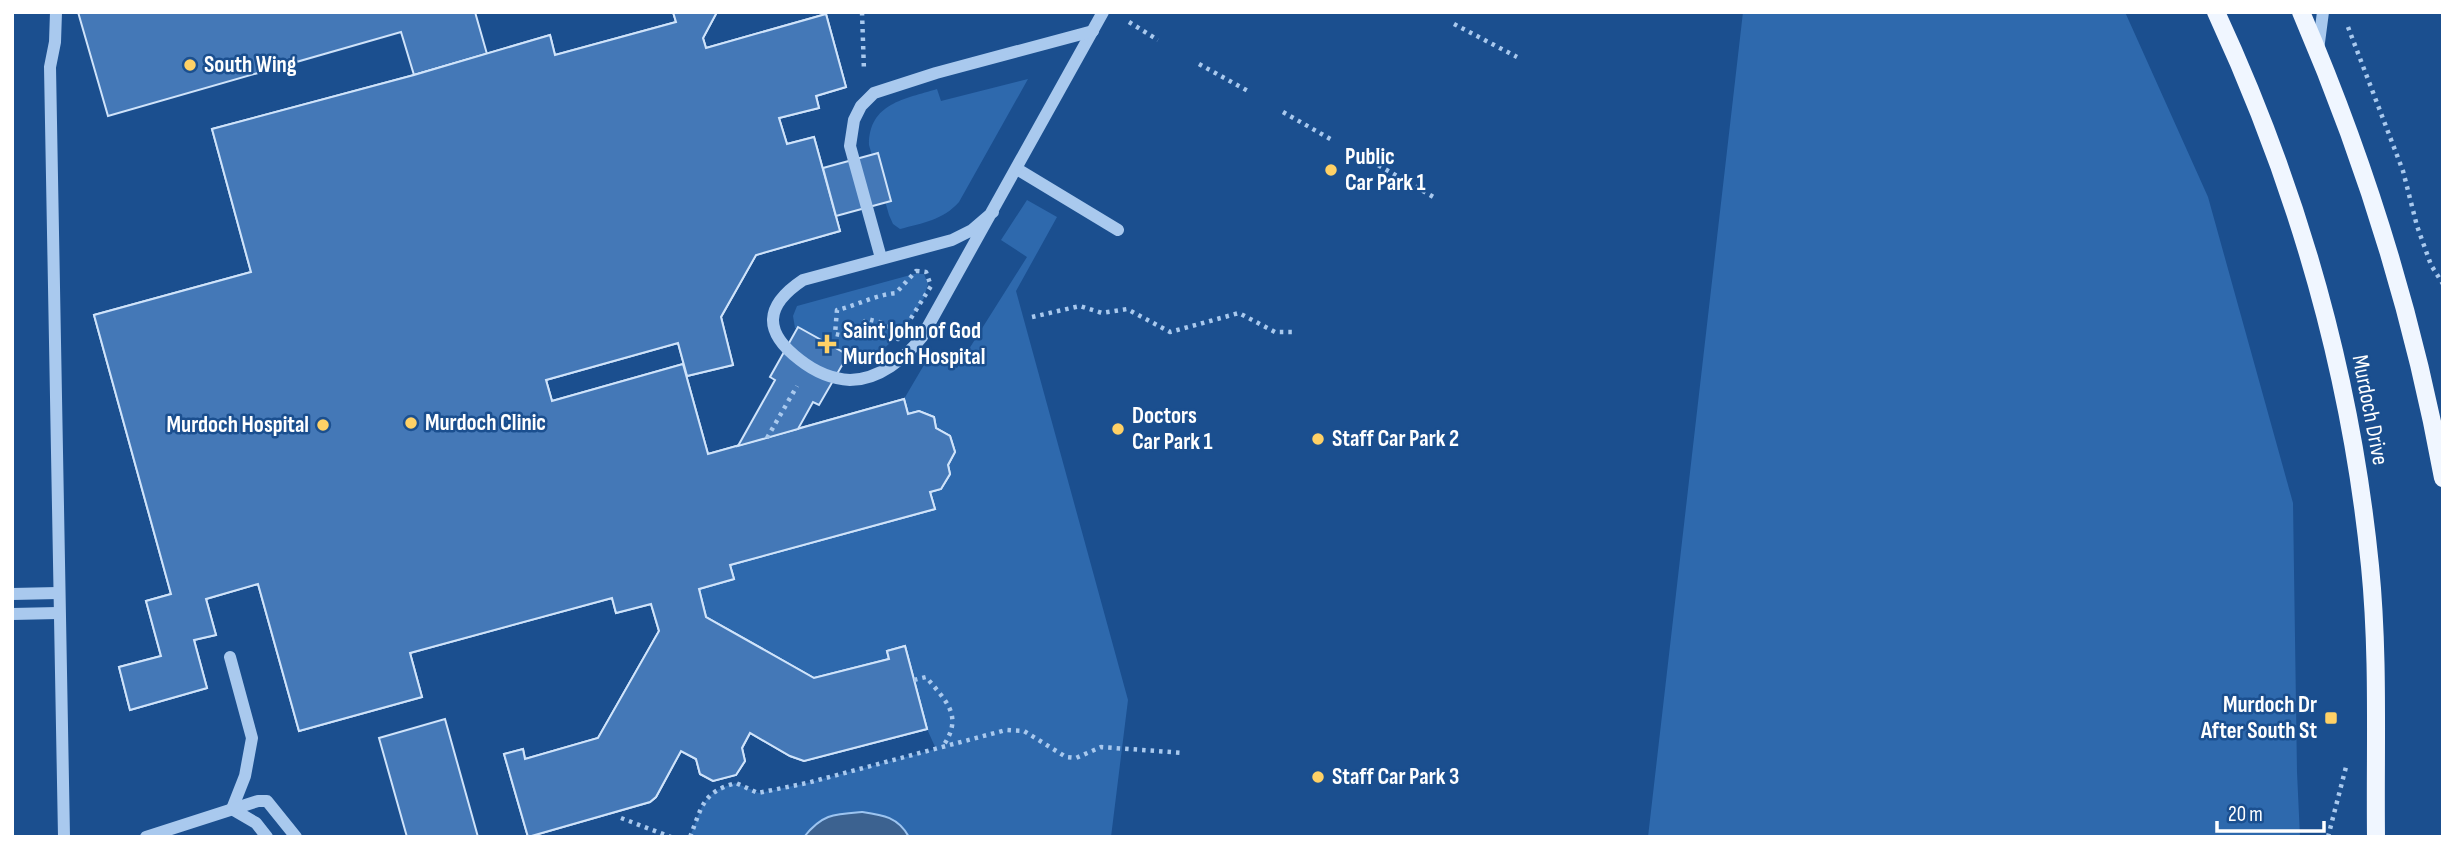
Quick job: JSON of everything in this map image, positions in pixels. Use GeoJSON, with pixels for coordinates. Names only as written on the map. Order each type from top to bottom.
{"type":"FeatureCollection","features":[{"type":"Feature","properties":{"kind":"main road","name":"Murdoch Drive"},"geometry":{"type":"LineString","coordinates":[[2216,12],[2241,66],[2308,249],[2346,399],[2362,495],[2370,569],[2376,837]]}},
{"type":"Feature","properties":{"kind":"main road"},"geometry":{"type":"LineString","coordinates":[[2301,12],[2389,249],[2424,381],[2443,478]]}},
{"type":"Feature","properties":{"kind":"street"},"geometry":{"type":"LineString","coordinates":[[56,12],[55,42],[50,67],[64,837]]}},
{"type":"Feature","properties":{"kind":"street"},"geometry":{"type":"LineString","coordinates":[[993,212],[972,230],[951,240],[803,280],[779,300],[772,325],[777,339],[788,352],[808,366],[828,376],[851,380],[874,374],[895,364],[911,350],[922,337],[993,212],[1017,169],[1103,12]]}},
{"type":"Feature","properties":{"kind":"street"},"geometry":{"type":"LineString","coordinates":[[2318,52],[2323,12]]}},
{"type":"Feature","properties":{"kind":"street"},"geometry":{"type":"LineString","coordinates":[[881,258],[850,146],[854,120],[861,106],[874,93],[1093,31]]}},
{"type":"Feature","properties":{"kind":"street"},"geometry":{"type":"LineString","coordinates":[[1017,169],[1118,230]]}},
{"type":"Feature","properties":{"kind":"street"},"geometry":{"type":"LineString","coordinates":[[12,594],[58,593]]}},
{"type":"Feature","properties":{"kind":"street"},"geometry":{"type":"LineString","coordinates":[[12,614],[58,613]]}},
{"type":"Feature","properties":{"kind":"street"},"geometry":{"type":"LineString","coordinates":[[230,657],[252,738],[245,776],[232,809]]}},
{"type":"Feature","properties":{"kind":"street"},"geometry":{"type":"LineString","coordinates":[[146,837],[258,801],[267,801],[296,837]]}},
{"type":"Feature","properties":{"kind":"street"},"geometry":{"type":"LineString","coordinates":[[232,809],[256,823],[267,837]]}},
{"type":"Feature","properties":{"kind":"path"},"geometry":{"type":"LineString","coordinates":[[862,12],[864,76]]}},
{"type":"Feature","properties":{"kind":"path"},"geometry":{"type":"LineString","coordinates":[[1129,22],[1158,40]]}},
{"type":"Feature","properties":{"kind":"path"},"geometry":{"type":"LineString","coordinates":[[1454,24],[1517,57]]}},
{"type":"Feature","properties":{"kind":"path"},"geometry":{"type":"LineString","coordinates":[[2347,25],[2403,172],[2417,226],[2431,265],[2443,284]]}},
{"type":"Feature","properties":{"kind":"path"},"geometry":{"type":"LineString","coordinates":[[1199,64],[1248,91]]}},
{"type":"Feature","properties":{"kind":"path"},"geometry":{"type":"LineString","coordinates":[[1283,112],[1332,140]]}},
{"type":"Feature","properties":{"kind":"path"},"geometry":{"type":"LineString","coordinates":[[1371,161],[1437,199]]}},
{"type":"Feature","properties":{"kind":"path"},"geometry":{"type":"LineString","coordinates":[[916,271],[926,272],[931,286],[898,339],[883,323],[867,319],[850,337],[835,334],[837,310],[881,295],[896,293],[916,271]]}},
{"type":"Feature","properties":{"kind":"path"},"geometry":{"type":"LineString","coordinates":[[1032,317],[1080,306],[1102,313],[1126,309],[1170,332],[1239,313],[1275,332],[1296,332]]}},
{"type":"Feature","properties":{"kind":"path"},"geometry":{"type":"LineString","coordinates":[[767,438],[808,366]]}},
{"type":"Feature","properties":{"kind":"path"},"geometry":{"type":"LineString","coordinates":[[914,680],[926,677],[952,711],[954,724],[943,747]]}},
{"type":"Feature","properties":{"kind":"path"},"geometry":{"type":"LineString","coordinates":[[690,837],[704,803],[716,788],[736,783],[758,793],[807,783],[1006,730],[1024,731],[1066,757],[1076,758],[1101,747],[1184,753]]}},
{"type":"Feature","properties":{"kind":"path"},"geometry":{"type":"LineString","coordinates":[[621,818],[671,837]]}},
{"type":"Feature","properties":{"kind":"shaded area"},"geometry":{"type":"Polygon","coordinates":[[[1743,12],[2125,12],[2208,197],[2293,503],[2300,837],[1648,837],[1743,12]]]}},
{"type":"Feature","properties":{"kind":"shaded area"},"geometry":{"type":"Polygon","coordinates":[[[1028,79],[959,202],[946,213],[925,223],[900,229],[893,224],[869,145],[875,120],[882,111],[901,100],[937,89],[941,101],[1028,79]]]}},
{"type":"Feature","properties":{"kind":"shaded area"},"geometry":{"type":"Polygon","coordinates":[[[1027,200],[1057,217],[1016,291],[1128,700],[1111,837],[690,837],[701,809],[710,796],[736,783],[759,793],[936,749],[927,729],[905,646],[889,659],[814,678],[706,617],[699,589],[730,565],[935,509],[930,492],[941,489],[950,474],[948,465],[954,451],[950,436],[936,428],[934,417],[919,411],[908,414],[904,399],[931,353],[957,368],[1027,257],[1001,240],[1027,200]]]}},
{"type":"Feature","properties":{"kind":"shaded area"},"geometry":{"type":"Polygon","coordinates":[[[914,274],[924,274],[928,284],[924,298],[902,332],[879,353],[858,361],[795,328],[793,316],[797,306],[914,274]]]}},
{"type":"Feature","properties":{"kind":"shaded area"},"geometry":{"type":"Polygon","coordinates":[[[862,812],[895,821],[909,837],[804,837],[829,817],[862,812]]]}},
{"type":"Feature","properties":{"kind":"building","name":"South Wing"},"geometry":{"type":"Polygon","coordinates":[[[78,12],[475,12],[487,54],[414,75],[401,32],[108,116],[78,12]]]}},
{"type":"Feature","properties":{"kind":"building","name":"Murdoch Hospital"},"geometry":{"type":"Polygon","coordinates":[[[673,12],[717,12],[703,38],[706,48],[826,14],[846,87],[816,96],[819,108],[779,118],[787,144],[814,137],[840,231],[756,255],[721,317],[733,365],[687,376],[678,343],[546,380],[552,401],[683,364],[708,454],[904,399],[908,414],[919,411],[934,417],[936,428],[950,436],[955,452],[948,465],[950,474],[941,489],[930,492],[935,509],[730,565],[734,579],[699,589],[706,617],[814,678],[889,659],[887,651],[905,646],[927,729],[804,761],[750,733],[742,748],[745,761],[736,775],[713,781],[700,774],[696,759],[681,751],[656,797],[650,802],[528,837],[504,754],[523,749],[525,759],[598,738],[659,631],[651,604],[616,613],[612,598],[410,653],[422,697],[299,731],[258,584],[206,599],[216,635],[194,640],[207,688],[130,710],[119,667],[161,656],[146,601],[171,594],[94,315],[251,272],[212,129],[550,35],[555,55],[676,22],[673,12]],[[403,248],[367,257],[376,295],[413,286],[403,248]],[[530,423],[398,460],[419,533],[551,496],[530,423]]]}},
{"type":"Feature","properties":{"kind":"building","name":"Murdoch Hospital"},"geometry":{"type":"Polygon","coordinates":[[[673,12],[717,12],[703,38],[706,48],[826,14],[846,87],[816,96],[819,108],[779,118],[787,144],[814,137],[840,231],[756,255],[721,317],[733,365],[687,376],[678,343],[546,380],[552,401],[683,364],[708,454],[904,399],[908,414],[919,411],[934,417],[936,428],[950,436],[955,452],[948,465],[950,474],[941,489],[930,492],[935,509],[730,565],[734,579],[699,589],[706,617],[814,678],[889,659],[887,651],[905,646],[927,729],[804,761],[750,733],[742,748],[745,761],[736,775],[713,781],[700,774],[696,759],[681,751],[656,797],[650,802],[528,837],[504,754],[523,749],[525,759],[598,738],[659,631],[651,604],[616,613],[612,598],[410,653],[422,697],[299,731],[258,584],[206,599],[216,635],[194,640],[207,688],[130,710],[119,667],[161,656],[146,601],[171,594],[94,315],[251,272],[212,129],[550,35],[555,55],[676,22],[673,12]]]}},
{"type":"Feature","properties":{"kind":"building"},"geometry":{"type":"Polygon","coordinates":[[[878,153],[891,201],[836,216],[823,168],[878,153]]]}},
{"type":"Feature","properties":{"kind":"building"},"geometry":{"type":"Polygon","coordinates":[[[798,327],[848,355],[819,405],[813,402],[798,429],[738,446],[775,380],[770,377],[798,327]]]}},
{"type":"Feature","properties":{"kind":"building"},"geometry":{"type":"Polygon","coordinates":[[[445,719],[478,837],[407,837],[379,738],[445,719]]]}},
{"type":"Feature","properties":{"kind":"place","name":"South Wing"},"geometry":{"type":"Point","coordinates":[190,65]}},
{"type":"Feature","properties":{"kind":"place","name":"Public Car Park 1"},"geometry":{"type":"Point","coordinates":[1331,170]}},
{"type":"Feature","properties":{"kind":"place","name":"Saint John of God Murdoch Hospital"},"geometry":{"type":"Point","coordinates":[827,344]}},
{"type":"Feature","properties":{"kind":"place","name":"Murdoch Clinic"},"geometry":{"type":"Point","coordinates":[411,423]}},
{"type":"Feature","properties":{"kind":"place","name":"Murdoch Hospital"},"geometry":{"type":"Point","coordinates":[323,425]}},
{"type":"Feature","properties":{"kind":"place","name":"Doctors Car Park 1"},"geometry":{"type":"Point","coordinates":[1118,429]}},
{"type":"Feature","properties":{"kind":"place","name":"Staff Car Park 2"},"geometry":{"type":"Point","coordinates":[1318,439]}},
{"type":"Feature","properties":{"kind":"place","name":"Murdoch Dr After South St"},"geometry":{"type":"Point","coordinates":[2331,718]}},
{"type":"Feature","properties":{"kind":"place","name":"Staff Car Park 3"},"geometry":{"type":"Point","coordinates":[1318,777]}}]}
